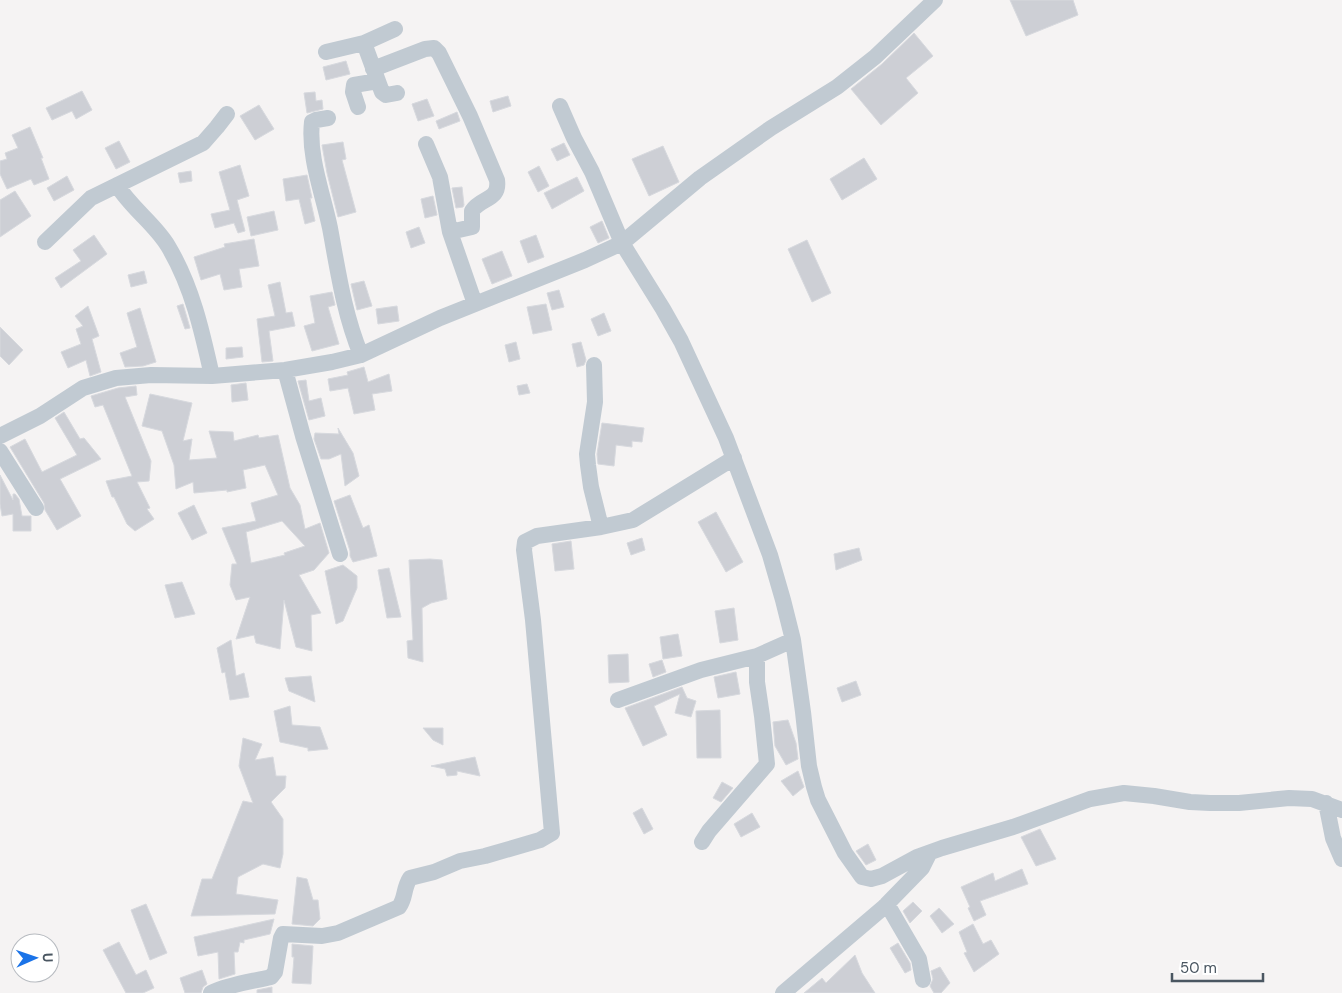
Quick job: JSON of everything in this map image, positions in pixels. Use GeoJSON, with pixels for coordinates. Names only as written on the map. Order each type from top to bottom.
{"type":"FeatureCollection","features":[{"type":"Feature","properties":{"kind":"street"},"geometry":{"type":"LineString","coordinates":[[0,436],[40,416],[83,388],[116,378],[151,375],[212,376],[285,370],[360,355],[406,332],[585,260],[622,243],[700,178],[771,128],[837,87],[875,56],[935,0]]}},
{"type":"Feature","properties":{"kind":"street"},"geometry":{"type":"LineString","coordinates":[[326,52],[364,42],[395,29]]}},
{"type":"Feature","properties":{"kind":"street"},"geometry":{"type":"LineString","coordinates":[[364,42],[375,75],[384,94],[397,93]]}},
{"type":"Feature","properties":{"kind":"street"},"geometry":{"type":"LineString","coordinates":[[358,107],[353,92],[354,85],[428,48],[435,49],[439,54],[463,102],[497,180],[497,189],[492,196],[479,203],[472,211],[472,226],[450,232]]}},
{"type":"Feature","properties":{"kind":"street"},"geometry":{"type":"LineString","coordinates":[[560,106],[592,172],[622,243],[664,309],[681,341],[734,458],[770,555],[793,640],[809,766],[814,787],[845,853],[862,877],[871,879],[882,876],[917,857],[1090,799],[1124,793],[1190,802],[1239,803],[1289,798],[1312,799],[1342,810]]}},
{"type":"Feature","properties":{"kind":"street"},"geometry":{"type":"LineString","coordinates":[[45,242],[87,201],[203,142],[217,128],[227,114]]}},
{"type":"Feature","properties":{"kind":"street"},"geometry":{"type":"LineString","coordinates":[[328,118],[312,122],[312,148],[330,228],[339,281],[352,333],[360,355]]}},
{"type":"Feature","properties":{"kind":"street"},"geometry":{"type":"LineString","coordinates":[[426,144],[440,177],[450,232],[475,304]]}},
{"type":"Feature","properties":{"kind":"street"},"geometry":{"type":"LineString","coordinates":[[117,185],[128,201],[163,239],[171,252],[190,292],[196,310],[212,376]]}},
{"type":"Feature","properties":{"kind":"street"},"geometry":{"type":"LineString","coordinates":[[594,365],[595,402],[588,464],[591,488],[601,527]]}},
{"type":"Feature","properties":{"kind":"street"},"geometry":{"type":"LineString","coordinates":[[285,370],[303,436],[340,554]]}},
{"type":"Feature","properties":{"kind":"street"},"geometry":{"type":"LineString","coordinates":[[0,450],[36,508]]}},
{"type":"Feature","properties":{"kind":"street"},"geometry":{"type":"LineString","coordinates":[[211,993],[222,988],[271,978],[275,972],[283,934],[322,936],[358,925],[400,907],[403,902],[404,887],[410,878],[434,872],[460,861],[485,856],[540,840],[552,833],[531,596],[524,550],[525,542],[537,536],[601,527],[633,520],[734,458]]}},
{"type":"Feature","properties":{"kind":"street"},"geometry":{"type":"LineString","coordinates":[[618,700],[701,670],[758,656],[793,640]]}},
{"type":"Feature","properties":{"kind":"street"},"geometry":{"type":"LineString","coordinates":[[702,842],[709,830],[767,764],[757,682],[758,656]]}},
{"type":"Feature","properties":{"kind":"street"},"geometry":{"type":"LineString","coordinates":[[1326,803],[1333,838],[1342,859]]}},
{"type":"Feature","properties":{"kind":"street"},"geometry":{"type":"LineString","coordinates":[[783,993],[887,904],[922,868],[929,854]]}},
{"type":"Feature","properties":{"kind":"street"},"geometry":{"type":"LineString","coordinates":[[887,904],[919,960],[923,980]]}},
{"type":"Feature","properties":{"kind":"building"},"geometry":{"type":"Polygon","coordinates":[[[1010,0],[1073,0],[1078,15],[1026,36],[1010,0]]]}},
{"type":"Feature","properties":{"kind":"building"},"geometry":{"type":"Polygon","coordinates":[[[914,33],[933,56],[906,78],[918,93],[881,125],[851,89],[882,64],[914,33]]]}},
{"type":"Feature","properties":{"kind":"building"},"geometry":{"type":"Polygon","coordinates":[[[346,61],[350,74],[326,80],[323,67],[346,61]]]}},
{"type":"Feature","properties":{"kind":"building"},"geometry":{"type":"Polygon","coordinates":[[[82,91],[92,110],[76,119],[72,111],[52,120],[46,108],[82,91]]]}},
{"type":"Feature","properties":{"kind":"building"},"geometry":{"type":"Polygon","coordinates":[[[315,92],[316,101],[322,100],[323,109],[307,113],[304,93],[315,92]]]}},
{"type":"Feature","properties":{"kind":"building"},"geometry":{"type":"Polygon","coordinates":[[[508,96],[511,106],[493,112],[490,101],[508,96]]]}},
{"type":"Feature","properties":{"kind":"building"},"geometry":{"type":"Polygon","coordinates":[[[427,99],[434,116],[418,121],[412,104],[427,99]]]}},
{"type":"Feature","properties":{"kind":"building"},"geometry":{"type":"Polygon","coordinates":[[[259,105],[274,129],[255,140],[240,116],[259,105]]]}},
{"type":"Feature","properties":{"kind":"building"},"geometry":{"type":"Polygon","coordinates":[[[457,112],[460,121],[439,129],[436,121],[457,112]]]}},
{"type":"Feature","properties":{"kind":"building"},"geometry":{"type":"Polygon","coordinates":[[[30,127],[43,158],[41,158],[49,179],[34,185],[31,179],[7,189],[0,174],[0,161],[7,159],[5,153],[18,148],[12,135],[30,127]]]}},
{"type":"Feature","properties":{"kind":"building"},"geometry":{"type":"Polygon","coordinates":[[[119,141],[130,162],[116,169],[105,148],[119,141]]]}},
{"type":"Feature","properties":{"kind":"building"},"geometry":{"type":"Polygon","coordinates":[[[343,142],[346,159],[342,160],[356,212],[338,217],[322,145],[343,142]]]}},
{"type":"Feature","properties":{"kind":"building"},"geometry":{"type":"Polygon","coordinates":[[[564,143],[570,155],[557,161],[551,149],[564,143]]]}},
{"type":"Feature","properties":{"kind":"building"},"geometry":{"type":"Polygon","coordinates":[[[663,146],[679,182],[649,196],[632,159],[663,146]]]}},
{"type":"Feature","properties":{"kind":"building"},"geometry":{"type":"Polygon","coordinates":[[[864,158],[877,179],[842,200],[830,179],[864,158]]]}},
{"type":"Feature","properties":{"kind":"building"},"geometry":{"type":"Polygon","coordinates":[[[240,165],[249,196],[237,200],[245,231],[238,233],[234,223],[215,228],[211,214],[230,210],[219,172],[240,165]]]}},
{"type":"Feature","properties":{"kind":"building"},"geometry":{"type":"Polygon","coordinates":[[[539,166],[549,186],[538,192],[528,172],[539,166]]]}},
{"type":"Feature","properties":{"kind":"building"},"geometry":{"type":"Polygon","coordinates":[[[191,171],[192,181],[180,183],[178,173],[191,171]]]}},
{"type":"Feature","properties":{"kind":"building"},"geometry":{"type":"Polygon","coordinates":[[[307,175],[315,221],[305,224],[299,199],[286,201],[283,179],[307,175]]]}},
{"type":"Feature","properties":{"kind":"building"},"geometry":{"type":"Polygon","coordinates":[[[67,176],[74,190],[54,201],[47,188],[67,176]]]}},
{"type":"Feature","properties":{"kind":"building"},"geometry":{"type":"Polygon","coordinates":[[[577,177],[584,191],[552,209],[544,193],[577,177]]]}},
{"type":"Feature","properties":{"kind":"building"},"geometry":{"type":"Polygon","coordinates":[[[462,187],[464,205],[463,207],[456,208],[452,188],[462,187]]]}},
{"type":"Feature","properties":{"kind":"building"},"geometry":{"type":"Polygon","coordinates":[[[15,191],[31,216],[0,237],[0,200],[15,191]]]}},
{"type":"Feature","properties":{"kind":"building"},"geometry":{"type":"Polygon","coordinates":[[[433,196],[437,215],[425,218],[421,199],[433,196]]]}},
{"type":"Feature","properties":{"kind":"building"},"geometry":{"type":"Polygon","coordinates":[[[274,211],[278,230],[251,236],[247,217],[274,211]]]}},
{"type":"Feature","properties":{"kind":"building"},"geometry":{"type":"Polygon","coordinates":[[[602,221],[609,238],[598,243],[590,227],[602,221]]]}},
{"type":"Feature","properties":{"kind":"building"},"geometry":{"type":"Polygon","coordinates":[[[419,227],[425,243],[411,248],[406,232],[419,227]]]}},
{"type":"Feature","properties":{"kind":"building"},"geometry":{"type":"Polygon","coordinates":[[[94,235],[107,254],[61,288],[55,278],[81,261],[73,250],[94,235]]]}},
{"type":"Feature","properties":{"kind":"building"},"geometry":{"type":"Polygon","coordinates":[[[536,235],[544,257],[528,263],[520,241],[536,235]]]}},
{"type":"Feature","properties":{"kind":"building"},"geometry":{"type":"Polygon","coordinates":[[[254,239],[259,266],[239,269],[242,287],[224,290],[220,274],[201,280],[194,257],[225,247],[224,244],[254,239]]]}},
{"type":"Feature","properties":{"kind":"building"},"geometry":{"type":"Polygon","coordinates":[[[807,240],[831,293],[812,302],[788,249],[807,240]]]}},
{"type":"Feature","properties":{"kind":"building"},"geometry":{"type":"Polygon","coordinates":[[[502,251],[512,276],[492,284],[482,259],[502,251]]]}},
{"type":"Feature","properties":{"kind":"building"},"geometry":{"type":"Polygon","coordinates":[[[144,271],[147,283],[131,287],[128,275],[144,271]]]}},
{"type":"Feature","properties":{"kind":"building"},"geometry":{"type":"Polygon","coordinates":[[[364,281],[372,306],[357,310],[351,284],[364,281]]]}},
{"type":"Feature","properties":{"kind":"building"},"geometry":{"type":"Polygon","coordinates":[[[280,282],[286,313],[292,312],[295,326],[269,331],[273,361],[262,362],[257,319],[275,316],[268,285],[280,282]]]}},
{"type":"Feature","properties":{"kind":"building"},"geometry":{"type":"Polygon","coordinates":[[[559,290],[564,307],[552,310],[547,293],[559,290]]]}},
{"type":"Feature","properties":{"kind":"building"},"geometry":{"type":"Polygon","coordinates":[[[332,292],[335,305],[328,307],[339,344],[312,351],[304,326],[315,323],[310,296],[332,292]]]}},
{"type":"Feature","properties":{"kind":"building"},"geometry":{"type":"Polygon","coordinates":[[[183,304],[190,328],[185,329],[177,306],[183,304]]]}},
{"type":"Feature","properties":{"kind":"building"},"geometry":{"type":"Polygon","coordinates":[[[546,304],[552,330],[533,334],[527,307],[546,304]]]}},
{"type":"Feature","properties":{"kind":"building"},"geometry":{"type":"Polygon","coordinates":[[[88,306],[99,336],[92,339],[101,372],[90,376],[86,360],[68,368],[61,352],[81,344],[76,329],[83,326],[75,316],[88,306]]]}},
{"type":"Feature","properties":{"kind":"building"},"geometry":{"type":"Polygon","coordinates":[[[397,306],[399,321],[378,324],[376,309],[397,306]]]}},
{"type":"Feature","properties":{"kind":"building"},"geometry":{"type":"Polygon","coordinates":[[[140,308],[156,362],[143,366],[125,367],[120,353],[137,347],[127,313],[140,308]]]}},
{"type":"Feature","properties":{"kind":"building"},"geometry":{"type":"Polygon","coordinates":[[[604,313],[611,331],[598,336],[591,319],[604,313]]]}},
{"type":"Feature","properties":{"kind":"building"},"geometry":{"type":"Polygon","coordinates":[[[0,327],[23,350],[9,365],[0,356],[0,327]]]}},
{"type":"Feature","properties":{"kind":"building"},"geometry":{"type":"Polygon","coordinates":[[[516,342],[520,359],[509,362],[505,345],[516,342]]]}},
{"type":"Feature","properties":{"kind":"building"},"geometry":{"type":"Polygon","coordinates":[[[581,342],[586,360],[584,365],[577,367],[572,344],[581,342]]]}},
{"type":"Feature","properties":{"kind":"building"},"geometry":{"type":"Polygon","coordinates":[[[242,347],[243,357],[226,359],[226,348],[242,347]]]}},
{"type":"Feature","properties":{"kind":"building"},"geometry":{"type":"Polygon","coordinates":[[[364,367],[368,382],[389,374],[392,391],[372,394],[375,410],[354,414],[348,388],[330,391],[328,379],[348,375],[347,372],[364,367]]]}},
{"type":"Feature","properties":{"kind":"building"},"geometry":{"type":"Polygon","coordinates":[[[306,380],[309,401],[321,398],[325,416],[309,420],[298,381],[306,380]]]}},
{"type":"Feature","properties":{"kind":"building"},"geometry":{"type":"Polygon","coordinates":[[[246,383],[248,400],[232,402],[231,385],[246,383]]]}},
{"type":"Feature","properties":{"kind":"building"},"geometry":{"type":"Polygon","coordinates":[[[527,384],[530,393],[519,395],[517,386],[527,384]]]}},
{"type":"Feature","properties":{"kind":"building"},"geometry":{"type":"Polygon","coordinates":[[[136,386],[137,395],[125,397],[151,461],[149,481],[137,482],[150,508],[147,509],[154,519],[135,531],[127,524],[114,497],[112,497],[106,481],[132,476],[103,405],[95,407],[91,396],[118,388],[136,386]]]}},
{"type":"Feature","properties":{"kind":"building"},"geometry":{"type":"Polygon","coordinates":[[[150,394],[192,403],[183,441],[192,439],[189,460],[217,458],[209,431],[233,432],[234,441],[258,435],[259,438],[278,435],[290,488],[300,505],[305,529],[320,523],[329,553],[314,570],[299,575],[321,613],[311,615],[312,651],[296,647],[284,600],[280,649],[256,643],[254,635],[236,639],[250,597],[236,600],[230,585],[232,564],[237,564],[222,528],[256,521],[251,503],[278,495],[265,465],[243,470],[246,488],[227,492],[227,490],[194,493],[193,482],[176,489],[174,465],[162,431],[142,426],[150,394]],[[282,521],[246,532],[251,563],[285,555],[284,553],[305,546],[282,521]]]}},
{"type":"Feature","properties":{"kind":"building"},"geometry":{"type":"Polygon","coordinates":[[[64,412],[80,439],[84,438],[101,459],[60,479],[81,516],[57,530],[45,510],[44,503],[10,447],[25,439],[42,472],[77,455],[55,418],[64,412]]]}},
{"type":"Feature","properties":{"kind":"building"},"geometry":{"type":"Polygon","coordinates":[[[602,423],[644,428],[642,442],[632,441],[632,447],[616,445],[614,466],[598,464],[597,454],[602,423]]]}},
{"type":"Feature","properties":{"kind":"building"},"geometry":{"type":"Polygon","coordinates":[[[338,428],[353,453],[359,476],[345,486],[341,454],[329,459],[321,459],[314,439],[315,433],[339,434],[338,428]]]}},
{"type":"Feature","properties":{"kind":"building"},"geometry":{"type":"Polygon","coordinates":[[[0,475],[13,500],[13,494],[19,499],[22,516],[31,516],[31,531],[13,531],[13,514],[2,516],[0,475]]]}},
{"type":"Feature","properties":{"kind":"building"},"geometry":{"type":"Polygon","coordinates":[[[350,495],[363,528],[369,525],[377,556],[353,562],[334,501],[350,495]]]}},
{"type":"Feature","properties":{"kind":"building"},"geometry":{"type":"Polygon","coordinates":[[[194,505],[207,533],[192,540],[178,513],[194,505]]]}},
{"type":"Feature","properties":{"kind":"building"},"geometry":{"type":"Polygon","coordinates":[[[716,512],[743,562],[726,572],[698,522],[716,512]]]}},
{"type":"Feature","properties":{"kind":"building"},"geometry":{"type":"Polygon","coordinates":[[[642,538],[645,550],[631,555],[627,543],[642,538]]]}},
{"type":"Feature","properties":{"kind":"building"},"geometry":{"type":"Polygon","coordinates":[[[571,541],[574,569],[555,571],[552,544],[571,541]]]}},
{"type":"Feature","properties":{"kind":"building"},"geometry":{"type":"Polygon","coordinates":[[[859,548],[862,560],[836,570],[834,554],[859,548]]]}},
{"type":"Feature","properties":{"kind":"building"},"geometry":{"type":"Polygon","coordinates":[[[409,560],[442,560],[447,599],[431,603],[422,608],[423,662],[408,658],[407,641],[413,640],[409,560]]]}},
{"type":"Feature","properties":{"kind":"building"},"geometry":{"type":"Polygon","coordinates":[[[343,565],[357,576],[357,588],[343,621],[336,624],[325,571],[343,565]]]}},
{"type":"Feature","properties":{"kind":"building"},"geometry":{"type":"Polygon","coordinates":[[[389,568],[401,617],[387,618],[378,570],[389,568]]]}},
{"type":"Feature","properties":{"kind":"building"},"geometry":{"type":"Polygon","coordinates":[[[182,582],[195,614],[175,618],[165,585],[182,582]]]}},
{"type":"Feature","properties":{"kind":"building"},"geometry":{"type":"Polygon","coordinates":[[[734,608],[738,640],[720,643],[715,611],[734,608]]]}},
{"type":"Feature","properties":{"kind":"building"},"geometry":{"type":"Polygon","coordinates":[[[678,634],[682,656],[663,659],[660,637],[678,634]]]}},
{"type":"Feature","properties":{"kind":"building"},"geometry":{"type":"Polygon","coordinates":[[[231,640],[236,676],[244,673],[249,697],[230,700],[225,672],[222,673],[217,648],[231,640]]]}},
{"type":"Feature","properties":{"kind":"building"},"geometry":{"type":"Polygon","coordinates":[[[628,654],[629,682],[609,683],[608,655],[628,654]]]}},
{"type":"Feature","properties":{"kind":"building"},"geometry":{"type":"Polygon","coordinates":[[[662,660],[666,672],[653,677],[649,664],[662,660]]]}},
{"type":"Feature","properties":{"kind":"building"},"geometry":{"type":"Polygon","coordinates":[[[736,672],[740,694],[718,698],[714,677],[736,672]]]}},
{"type":"Feature","properties":{"kind":"building"},"geometry":{"type":"Polygon","coordinates":[[[311,676],[315,702],[289,691],[285,678],[311,676]]]}},
{"type":"Feature","properties":{"kind":"building"},"geometry":{"type":"Polygon","coordinates":[[[856,681],[861,695],[842,702],[837,688],[856,681]]]}},
{"type":"Feature","properties":{"kind":"building"},"geometry":{"type":"Polygon","coordinates":[[[682,687],[687,698],[696,701],[691,717],[675,713],[680,694],[654,706],[667,735],[643,746],[625,708],[682,687]]]}},
{"type":"Feature","properties":{"kind":"building"},"geometry":{"type":"Polygon","coordinates":[[[290,706],[292,725],[320,727],[328,749],[308,751],[308,748],[280,742],[274,711],[290,706]]]}},
{"type":"Feature","properties":{"kind":"building"},"geometry":{"type":"Polygon","coordinates":[[[720,710],[721,758],[697,758],[696,711],[720,710]]]}},
{"type":"Feature","properties":{"kind":"building"},"geometry":{"type":"Polygon","coordinates":[[[788,720],[796,743],[798,759],[786,765],[775,746],[773,722],[788,720]]]}},
{"type":"Feature","properties":{"kind":"building"},"geometry":{"type":"Polygon","coordinates":[[[423,728],[443,728],[443,745],[433,740],[423,728]]]}},
{"type":"Feature","properties":{"kind":"building"},"geometry":{"type":"Polygon","coordinates":[[[243,738],[262,744],[255,760],[273,757],[276,776],[286,776],[285,788],[271,802],[283,819],[283,854],[280,868],[263,864],[238,877],[236,894],[278,900],[275,914],[191,916],[202,879],[212,879],[243,801],[253,803],[239,766],[243,738]]]}},
{"type":"Feature","properties":{"kind":"building"},"geometry":{"type":"Polygon","coordinates":[[[475,757],[480,776],[457,771],[457,775],[447,776],[445,769],[431,766],[475,757]]]}},
{"type":"Feature","properties":{"kind":"building"},"geometry":{"type":"Polygon","coordinates":[[[798,771],[804,787],[793,796],[781,781],[798,771]]]}},
{"type":"Feature","properties":{"kind":"building"},"geometry":{"type":"Polygon","coordinates":[[[722,782],[733,788],[721,802],[713,798],[722,782]]]}},
{"type":"Feature","properties":{"kind":"building"},"geometry":{"type":"Polygon","coordinates":[[[642,808],[653,829],[644,834],[633,813],[642,808]]]}},
{"type":"Feature","properties":{"kind":"building"},"geometry":{"type":"Polygon","coordinates":[[[752,813],[760,827],[741,837],[734,824],[752,813]]]}},
{"type":"Feature","properties":{"kind":"building"},"geometry":{"type":"Polygon","coordinates":[[[1040,829],[1056,859],[1036,866],[1021,837],[1040,829]]]}},
{"type":"Feature","properties":{"kind":"building"},"geometry":{"type":"Polygon","coordinates":[[[868,844],[876,860],[866,865],[856,851],[868,844]]]}},
{"type":"Feature","properties":{"kind":"building"},"geometry":{"type":"Polygon","coordinates":[[[1022,869],[1028,884],[980,901],[986,915],[974,921],[961,887],[993,873],[995,881],[1022,869]]]}},
{"type":"Feature","properties":{"kind":"building"},"geometry":{"type":"Polygon","coordinates":[[[297,877],[307,879],[313,900],[318,900],[320,919],[313,926],[292,924],[297,877]]]}},
{"type":"Feature","properties":{"kind":"building"},"geometry":{"type":"Polygon","coordinates":[[[913,902],[922,911],[910,923],[903,911],[913,902]]]}},
{"type":"Feature","properties":{"kind":"building"},"geometry":{"type":"Polygon","coordinates":[[[146,904],[167,953],[150,960],[131,910],[146,904]]]}},
{"type":"Feature","properties":{"kind":"building"},"geometry":{"type":"Polygon","coordinates":[[[939,908],[954,924],[942,933],[930,916],[939,908]]]}},
{"type":"Feature","properties":{"kind":"building"},"geometry":{"type":"Polygon","coordinates":[[[274,919],[270,934],[244,940],[244,943],[240,942],[238,952],[234,952],[235,974],[219,979],[218,952],[198,956],[194,937],[274,919]]]}},
{"type":"Feature","properties":{"kind":"building"},"geometry":{"type":"Polygon","coordinates":[[[973,924],[983,944],[991,940],[999,954],[974,972],[964,953],[967,952],[959,932],[973,924]]]}},
{"type":"Feature","properties":{"kind":"building"},"geometry":{"type":"Polygon","coordinates":[[[119,942],[136,975],[146,970],[154,988],[143,993],[126,993],[103,950],[119,942]]]}},
{"type":"Feature","properties":{"kind":"building"},"geometry":{"type":"Polygon","coordinates":[[[898,943],[910,963],[911,970],[905,973],[890,948],[898,943]]]}},
{"type":"Feature","properties":{"kind":"building"},"geometry":{"type":"Polygon","coordinates":[[[292,944],[313,946],[311,984],[292,983],[294,957],[292,957],[292,944]]]}},
{"type":"Feature","properties":{"kind":"building"},"geometry":{"type":"Polygon","coordinates":[[[855,955],[862,973],[875,993],[804,993],[822,978],[826,983],[855,955]]]}},
{"type":"Feature","properties":{"kind":"building"},"geometry":{"type":"Polygon","coordinates":[[[940,967],[950,983],[941,993],[934,993],[930,986],[933,979],[931,971],[940,967]]]}},
{"type":"Feature","properties":{"kind":"building"},"geometry":{"type":"Polygon","coordinates":[[[202,970],[207,984],[203,987],[201,993],[185,993],[180,978],[202,970]]]}},
{"type":"Feature","properties":{"kind":"building"},"geometry":{"type":"Polygon","coordinates":[[[272,987],[272,993],[257,993],[257,990],[272,987]]]}}]}
